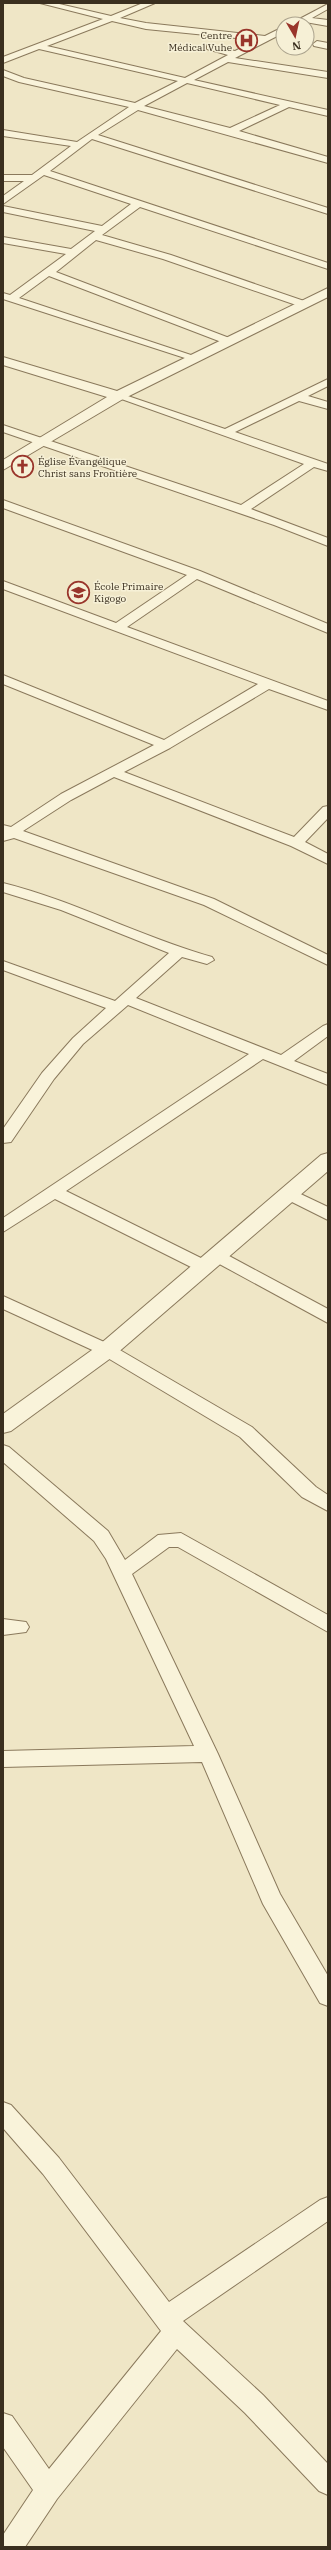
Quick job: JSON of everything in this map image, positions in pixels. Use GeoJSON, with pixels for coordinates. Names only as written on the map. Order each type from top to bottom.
{"type":"FeatureCollection","features":[{"type":"Feature","properties":{"kind":"street"},"geometry":{"type":"LineString","coordinates":[[44,3],[111,19],[186,31],[268,39]]}},
{"type":"Feature","properties":{"kind":"street"},"geometry":{"type":"LineString","coordinates":[[3,60],[22,54],[151,3]]}},
{"type":"Feature","properties":{"kind":"street"},"geometry":{"type":"LineString","coordinates":[[309,16],[328,6]]}},
{"type":"Feature","properties":{"kind":"street"},"geometry":{"type":"LineString","coordinates":[[315,21],[328,23]]}},
{"type":"Feature","properties":{"kind":"street"},"geometry":{"type":"LineString","coordinates":[[3,202],[91,136],[139,105],[229,60],[275,35]]}},
{"type":"Feature","properties":{"kind":"street"},"geometry":{"type":"LineString","coordinates":[[317,44],[328,46]]}},
{"type":"Feature","properties":{"kind":"street"},"geometry":{"type":"LineString","coordinates":[[40,47],[328,113]]}},
{"type":"Feature","properties":{"kind":"street"},"geometry":{"type":"LineString","coordinates":[[210,48],[238,55]]}},
{"type":"Feature","properties":{"kind":"street"},"geometry":{"type":"LineString","coordinates":[[3,49],[22,54]]}},
{"type":"Feature","properties":{"kind":"street"},"geometry":{"type":"LineString","coordinates":[[229,60],[328,75]]}},
{"type":"Feature","properties":{"kind":"street"},"geometry":{"type":"LineString","coordinates":[[3,74],[22,80],[139,105],[233,130],[328,160]]}},
{"type":"Feature","properties":{"kind":"street"},"geometry":{"type":"LineString","coordinates":[[233,130],[288,104]]}},
{"type":"Feature","properties":{"kind":"street"},"geometry":{"type":"LineString","coordinates":[[3,133],[80,145]]}},
{"type":"Feature","properties":{"kind":"street"},"geometry":{"type":"LineString","coordinates":[[91,136],[328,211]]}},
{"type":"Feature","properties":{"kind":"street"},"geometry":{"type":"LineString","coordinates":[[44,172],[140,202],[328,266]]}},
{"type":"Feature","properties":{"kind":"street"},"geometry":{"type":"LineString","coordinates":[[3,178],[34,178]]}},
{"type":"Feature","properties":{"kind":"street"},"geometry":{"type":"LineString","coordinates":[[3,202],[98,233],[303,304]]}},
{"type":"Feature","properties":{"kind":"street"},"geometry":{"type":"LineString","coordinates":[[7,298],[50,273],[98,233],[140,202]]}},
{"type":"Feature","properties":{"kind":"street"},"geometry":{"type":"LineString","coordinates":[[3,240],[24,245],[46,246],[74,254]]}},
{"type":"Feature","properties":{"kind":"street"},"geometry":{"type":"LineString","coordinates":[[50,273],[228,341]]}},
{"type":"Feature","properties":{"kind":"street"},"geometry":{"type":"LineString","coordinates":[[3,466],[118,396],[303,304],[325,296]]}},
{"type":"Feature","properties":{"kind":"street"},"geometry":{"type":"LineString","coordinates":[[7,298],[192,358]]}},
{"type":"Feature","properties":{"kind":"street"},"geometry":{"type":"LineString","coordinates":[[3,361],[118,396],[226,434],[323,465]]}},
{"type":"Feature","properties":{"kind":"street"},"geometry":{"type":"LineString","coordinates":[[226,434],[328,382]]}},
{"type":"Feature","properties":{"kind":"street"},"geometry":{"type":"LineString","coordinates":[[299,397],[328,406]]}},
{"type":"Feature","properties":{"kind":"street"},"geometry":{"type":"LineString","coordinates":[[3,428],[242,510],[328,542]]}},
{"type":"Feature","properties":{"kind":"street"},"geometry":{"type":"LineString","coordinates":[[242,510],[323,465]]}},
{"type":"Feature","properties":{"kind":"street"},"geometry":{"type":"LineString","coordinates":[[3,504],[196,574],[327,628]]}},
{"type":"Feature","properties":{"kind":"street"},"geometry":{"type":"LineString","coordinates":[[117,628],[196,574]]}},
{"type":"Feature","properties":{"kind":"street"},"geometry":{"type":"LineString","coordinates":[[3,585],[328,706]]}},
{"type":"Feature","properties":{"kind":"street"},"geometry":{"type":"LineString","coordinates":[[3,679],[165,745]]}},
{"type":"Feature","properties":{"kind":"street"},"geometry":{"type":"LineString","coordinates":[[6,833],[66,797],[165,745],[266,684]]}},
{"type":"Feature","properties":{"kind":"street"},"geometry":{"type":"LineString","coordinates":[[112,772],[296,842],[328,860]]}},
{"type":"Feature","properties":{"kind":"street"},"geometry":{"type":"LineString","coordinates":[[296,842],[328,810]]}},
{"type":"Feature","properties":{"kind":"street"},"geometry":{"type":"LineString","coordinates":[[6,833],[209,902],[328,961]]}},
{"type":"Feature","properties":{"kind":"street"},"geometry":{"type":"LineString","coordinates":[[3,887],[66,907],[179,952],[207,960]]}},
{"type":"Feature","properties":{"kind":"street"},"geometry":{"type":"LineString","coordinates":[[5,1138],[64,1057],[179,952]]}},
{"type":"Feature","properties":{"kind":"street"},"geometry":{"type":"LineString","coordinates":[[3,965],[122,1003],[328,1080]]}},
{"type":"Feature","properties":{"kind":"street"},"geometry":{"type":"LineString","coordinates":[[282,1062],[328,1029]]}},
{"type":"Feature","properties":{"kind":"street"},"geometry":{"type":"LineString","coordinates":[[3,1226],[260,1054]]}},
{"type":"Feature","properties":{"kind":"street"},"geometry":{"type":"LineString","coordinates":[[3,1425],[107,1350],[328,1160]]}},
{"type":"Feature","properties":{"kind":"street"},"geometry":{"type":"LineString","coordinates":[[54,1192],[211,1262],[328,1317]]}},
{"type":"Feature","properties":{"kind":"street"},"geometry":{"type":"LineString","coordinates":[[290,1194],[328,1214]]}},
{"type":"Feature","properties":{"kind":"street"},"geometry":{"type":"LineString","coordinates":[[3,1302],[79,1339],[107,1350],[246,1432],[309,1492],[328,1504]]}},
{"type":"Feature","properties":{"kind":"street"},"geometry":{"type":"LineString","coordinates":[[3,1452],[101,1536],[122,1572],[208,1754],[271,1898],[328,1996]]}},
{"type":"Feature","properties":{"kind":"street"},"geometry":{"type":"LineString","coordinates":[[122,1572],[165,1540],[181,1540],[328,1624]]}},
{"type":"Feature","properties":{"kind":"street"},"geometry":{"type":"LineString","coordinates":[[3,1759],[208,1754]]}},
{"type":"Feature","properties":{"kind":"street"},"geometry":{"type":"LineString","coordinates":[[3,2112],[51,2166],[170,2325],[254,2404],[328,2482]]}},
{"type":"Feature","properties":{"kind":"street"},"geometry":{"type":"LineString","coordinates":[[10,2547],[48,2490],[170,2325],[328,2208]]}},
{"type":"Feature","properties":{"kind":"street"},"geometry":{"type":"LineString","coordinates":[[3,2425],[48,2490]]}},
{"type":"Feature","properties":{"kind":"place","name":"Centre Médical Vuhe"},"geometry":{"type":"Point","coordinates":[247,41]}},
{"type":"Feature","properties":{"kind":"place","name":"Église Évangélique Christ sans Frontière"},"geometry":{"type":"Point","coordinates":[23,467]}},
{"type":"Feature","properties":{"kind":"place","name":"École Primaire Kigogo"},"geometry":{"type":"Point","coordinates":[78,592]}}]}
